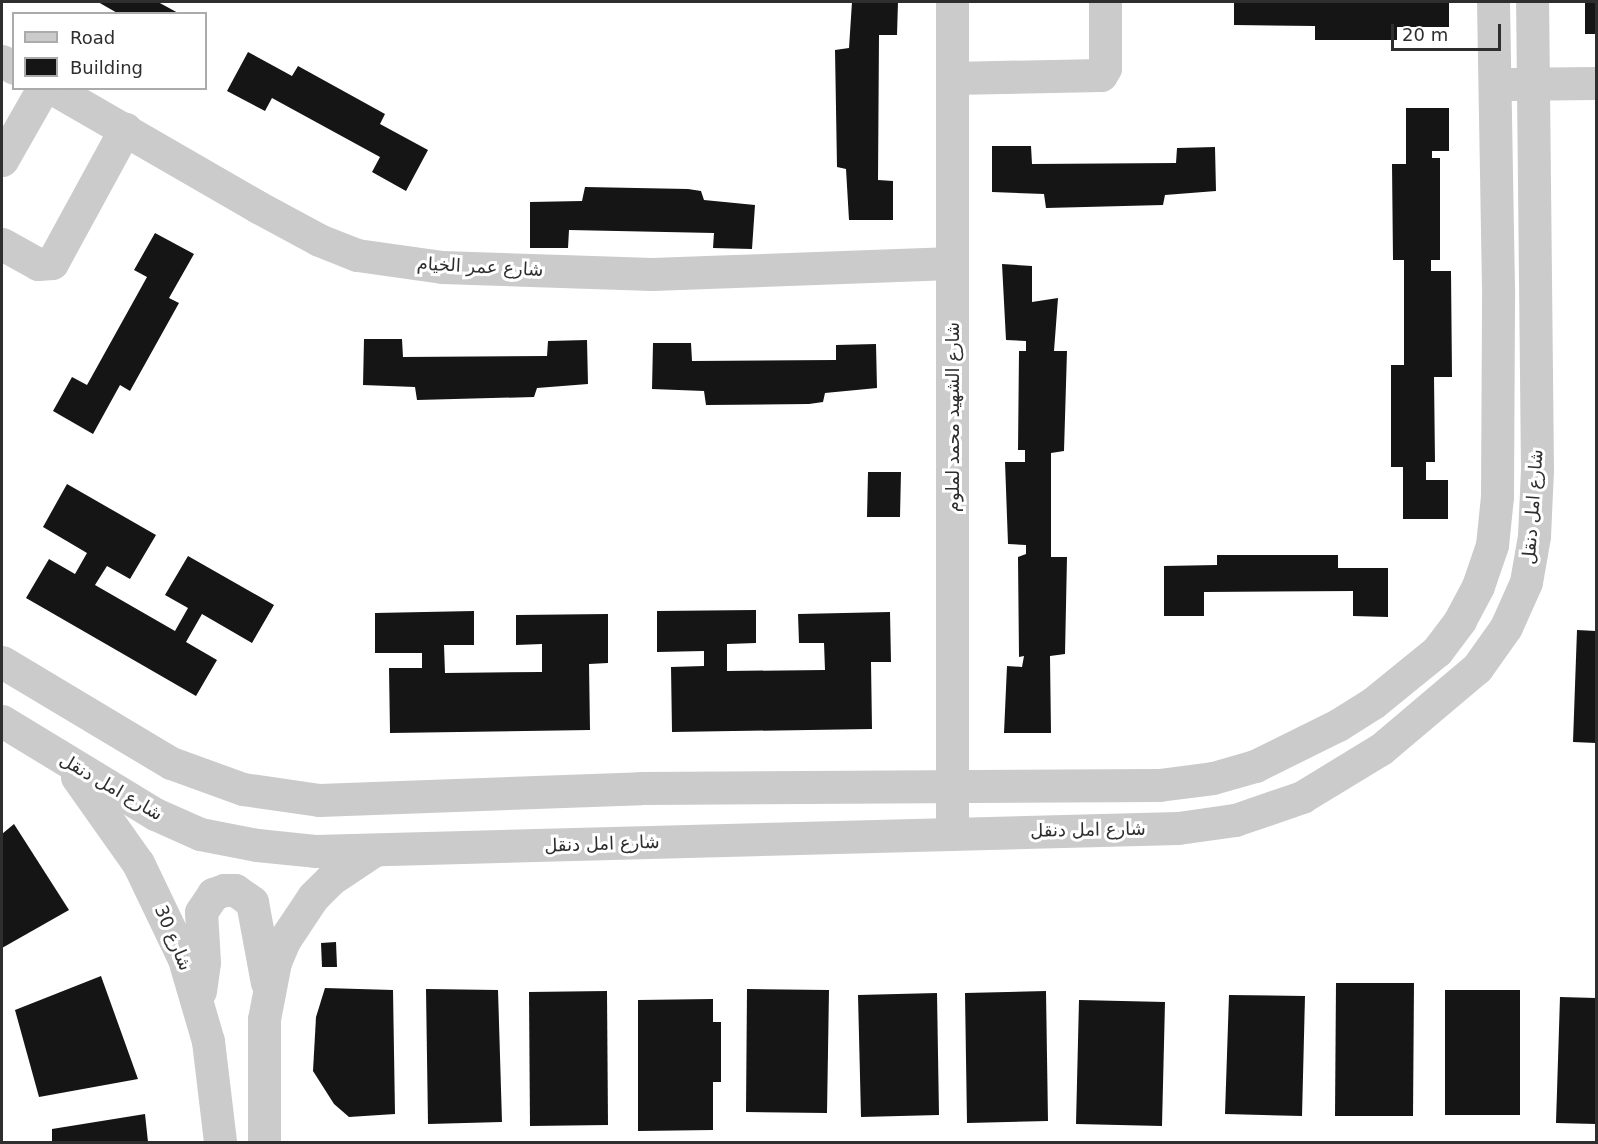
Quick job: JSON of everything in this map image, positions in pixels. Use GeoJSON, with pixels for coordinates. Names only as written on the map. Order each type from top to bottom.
{"type":"FeatureCollection","features":[{"type":"Feature","properties":{"kind":"street","name":"شارع الشهيد محمد لملوم"},"geometry":{"type":"LineString","coordinates":[[952,2],[952,833]]}},
{"type":"Feature","properties":{"kind":"street"},"geometry":{"type":"LineString","coordinates":[[952,78],[1101,75],[1105,68],[1104,2]]}},
{"type":"Feature","properties":{"kind":"street","name":"شارع امل دنقل"},"geometry":{"type":"LineString","coordinates":[[2,662],[171,763],[243,789],[281,796],[346,800],[641,788],[1159,785],[1213,778],[1255,766],[1338,725],[1373,703],[1437,651],[1460,621],[1478,586],[1492,545],[1497,497],[1493,2]]}},
{"type":"Feature","properties":{"kind":"street","name":"شارع امل دنقل"},"geometry":{"type":"LineString","coordinates":[[2,721],[155,814],[200,834],[257,845],[373,851],[1178,828],[1262,812],[1302,797],[1381,749],[1453,689],[1492,649],[1526,582],[1534,536],[1537,460],[1532,2]]}},
{"type":"Feature","properties":{"kind":"street"},"geometry":{"type":"LineString","coordinates":[[1495,84],[1596,83]]}},
{"type":"Feature","properties":{"kind":"street"},"geometry":{"type":"LineString","coordinates":[[2,160],[42,90]]}},
{"type":"Feature","properties":{"kind":"street","name":"شارع عمر الخيام"},"geometry":{"type":"LineString","coordinates":[[56,90],[268,213],[357,255],[442,267],[652,274],[952,263]]}},
{"type":"Feature","properties":{"kind":"street"},"geometry":{"type":"LineString","coordinates":[[2,244],[38,264],[52,263],[125,129]]}},
{"type":"Feature","properties":{"kind":"street","name":"شارع 30"},"geometry":{"type":"LineString","coordinates":[[63,759],[103,809],[138,863],[167,920],[197,999],[216,1083],[220,1143]]}},
{"type":"Feature","properties":{"kind":"street"},"geometry":{"type":"LineString","coordinates":[[268,987],[285,939],[313,897],[331,879],[373,851]]}},
{"type":"Feature","properties":{"kind":"street"},"geometry":{"type":"LineString","coordinates":[[197,999],[204,962],[201,912],[213,894],[224,890],[235,890],[252,902],[268,987],[264,1143]]}},
{"type":"Feature","properties":{"kind":"building"},"geometry":{"type":"Polygon","coordinates":[[[98,2],[158,2],[176,12],[116,12],[98,2]]]}},
{"type":"Feature","properties":{"kind":"building"},"geometry":{"type":"Polygon","coordinates":[[[852,2],[898,2],[897,35],[879,35],[878,180],[893,181],[893,220],[849,220],[846,169],[837,167],[835,50],[849,48],[852,2]]]}},
{"type":"Feature","properties":{"kind":"building"},"geometry":{"type":"Polygon","coordinates":[[[1234,2],[1449,2],[1449,27],[1397,27],[1397,40],[1315,40],[1315,26],[1234,25],[1234,2]]]}},
{"type":"Feature","properties":{"kind":"building"},"geometry":{"type":"Polygon","coordinates":[[[1585,2],[1596,2],[1596,34],[1585,34],[1585,2]]]}},
{"type":"Feature","properties":{"kind":"building"},"geometry":{"type":"Polygon","coordinates":[[[248,52],[292,76],[298,66],[385,114],[380,124],[428,150],[406,191],[372,172],[380,157],[272,98],[265,111],[227,91],[248,52]]]}},
{"type":"Feature","properties":{"kind":"building"},"geometry":{"type":"Polygon","coordinates":[[[1406,108],[1449,108],[1449,151],[1432,151],[1432,158],[1440,158],[1440,260],[1431,260],[1431,271],[1451,271],[1452,377],[1434,377],[1435,462],[1426,462],[1426,480],[1448,480],[1448,519],[1403,519],[1403,467],[1391,467],[1391,365],[1404,365],[1404,260],[1393,260],[1392,164],[1406,164],[1406,108]]]}},
{"type":"Feature","properties":{"kind":"building"},"geometry":{"type":"Polygon","coordinates":[[[992,146],[1031,146],[1032,164],[1176,163],[1177,148],[1215,147],[1216,191],[1165,195],[1163,205],[1046,208],[1044,194],[992,192],[992,146]]]}},
{"type":"Feature","properties":{"kind":"building"},"geometry":{"type":"Polygon","coordinates":[[[585,187],[688,189],[701,191],[704,200],[755,205],[752,249],[713,248],[714,233],[569,230],[568,248],[530,248],[530,202],[582,201],[585,187]]]}},
{"type":"Feature","properties":{"kind":"building"},"geometry":{"type":"Polygon","coordinates":[[[155,233],[194,254],[169,298],[179,303],[130,391],[120,385],[93,434],[53,411],[72,377],[87,385],[147,277],[134,270],[155,233]]]}},
{"type":"Feature","properties":{"kind":"building"},"geometry":{"type":"Polygon","coordinates":[[[1002,264],[1032,266],[1032,302],[1058,298],[1054,351],[1067,351],[1064,451],[1051,453],[1051,557],[1067,557],[1065,654],[1050,656],[1051,733],[1004,733],[1007,666],[1022,667],[1024,656],[1019,657],[1018,557],[1026,554],[1026,545],[1008,544],[1005,462],[1025,462],[1025,450],[1018,450],[1019,351],[1026,351],[1026,341],[1006,340],[1002,264]]]}},
{"type":"Feature","properties":{"kind":"building"},"geometry":{"type":"Polygon","coordinates":[[[364,339],[402,339],[403,357],[547,356],[548,341],[587,340],[588,384],[537,388],[534,397],[417,400],[415,387],[363,385],[364,339]]]}},
{"type":"Feature","properties":{"kind":"building"},"geometry":{"type":"Polygon","coordinates":[[[653,343],[691,343],[692,361],[836,360],[836,345],[876,344],[877,388],[825,393],[823,402],[809,404],[706,405],[704,391],[652,389],[653,343]]]}},
{"type":"Feature","properties":{"kind":"building"},"geometry":{"type":"Polygon","coordinates":[[[868,472],[901,472],[900,517],[867,517],[868,472]]]}},
{"type":"Feature","properties":{"kind":"building"},"geometry":{"type":"Polygon","coordinates":[[[67,484],[156,535],[130,579],[107,566],[95,585],[175,631],[188,608],[165,595],[188,556],[274,605],[252,643],[202,614],[186,642],[217,660],[196,696],[26,598],[49,559],[75,574],[87,553],[43,527],[67,484]]]}},
{"type":"Feature","properties":{"kind":"building"},"geometry":{"type":"Polygon","coordinates":[[[1217,555],[1338,555],[1338,568],[1388,568],[1388,617],[1353,616],[1353,591],[1204,592],[1204,616],[1164,616],[1164,566],[1217,565],[1217,555]]]}},
{"type":"Feature","properties":{"kind":"building"},"geometry":{"type":"Polygon","coordinates":[[[756,610],[756,643],[727,644],[727,671],[825,670],[824,643],[799,643],[798,614],[890,612],[891,662],[871,662],[872,729],[672,732],[671,667],[704,666],[704,651],[657,652],[657,611],[756,610]]]}},
{"type":"Feature","properties":{"kind":"building"},"geometry":{"type":"Polygon","coordinates":[[[474,611],[474,645],[444,645],[445,673],[542,672],[542,644],[516,645],[516,615],[608,614],[608,663],[589,664],[590,730],[390,733],[389,668],[422,668],[422,653],[375,653],[375,613],[474,611]]]}},
{"type":"Feature","properties":{"kind":"building"},"geometry":{"type":"Polygon","coordinates":[[[1577,630],[1596,631],[1596,743],[1573,742],[1577,630]]]}},
{"type":"Feature","properties":{"kind":"building"},"geometry":{"type":"Polygon","coordinates":[[[14,824],[69,910],[2,948],[2,834],[14,824]]]}},
{"type":"Feature","properties":{"kind":"building"},"geometry":{"type":"Polygon","coordinates":[[[336,942],[337,967],[322,967],[321,943],[336,942]]]}},
{"type":"Feature","properties":{"kind":"building"},"geometry":{"type":"Polygon","coordinates":[[[101,976],[138,1079],[39,1097],[15,1010],[101,976]]]}},
{"type":"Feature","properties":{"kind":"building"},"geometry":{"type":"Polygon","coordinates":[[[1336,983],[1414,983],[1413,1116],[1335,1116],[1336,983]]]}},
{"type":"Feature","properties":{"kind":"building"},"geometry":{"type":"Polygon","coordinates":[[[325,988],[393,990],[395,1114],[349,1117],[334,1104],[313,1071],[316,1017],[325,988]]]}},
{"type":"Feature","properties":{"kind":"building"},"geometry":{"type":"Polygon","coordinates":[[[426,989],[498,990],[502,1122],[428,1124],[426,989]]]}},
{"type":"Feature","properties":{"kind":"building"},"geometry":{"type":"Polygon","coordinates":[[[747,989],[829,990],[827,1113],[746,1112],[747,989]]]}},
{"type":"Feature","properties":{"kind":"building"},"geometry":{"type":"Polygon","coordinates":[[[1445,990],[1520,990],[1520,1115],[1445,1115],[1445,990]]]}},
{"type":"Feature","properties":{"kind":"building"},"geometry":{"type":"Polygon","coordinates":[[[607,991],[608,1125],[530,1126],[529,992],[607,991]]]}},
{"type":"Feature","properties":{"kind":"building"},"geometry":{"type":"Polygon","coordinates":[[[1046,991],[1048,1121],[967,1123],[965,993],[1046,991]]]}},
{"type":"Feature","properties":{"kind":"building"},"geometry":{"type":"Polygon","coordinates":[[[937,993],[939,1115],[861,1117],[858,995],[937,993]]]}},
{"type":"Feature","properties":{"kind":"building"},"geometry":{"type":"Polygon","coordinates":[[[1229,995],[1305,996],[1302,1116],[1225,1114],[1229,995]]]}},
{"type":"Feature","properties":{"kind":"building"},"geometry":{"type":"Polygon","coordinates":[[[1560,997],[1596,998],[1596,1124],[1556,1123],[1560,997]]]}},
{"type":"Feature","properties":{"kind":"building"},"geometry":{"type":"Polygon","coordinates":[[[713,999],[713,1022],[721,1022],[721,1082],[713,1082],[713,1130],[638,1131],[638,1000],[713,999]]]}},
{"type":"Feature","properties":{"kind":"building"},"geometry":{"type":"Polygon","coordinates":[[[1079,1000],[1165,1002],[1162,1126],[1076,1124],[1079,1000]]]}},
{"type":"Feature","properties":{"kind":"building"},"geometry":{"type":"Polygon","coordinates":[[[145,1114],[148,1142],[52,1142],[52,1129],[145,1114]]]}}]}
